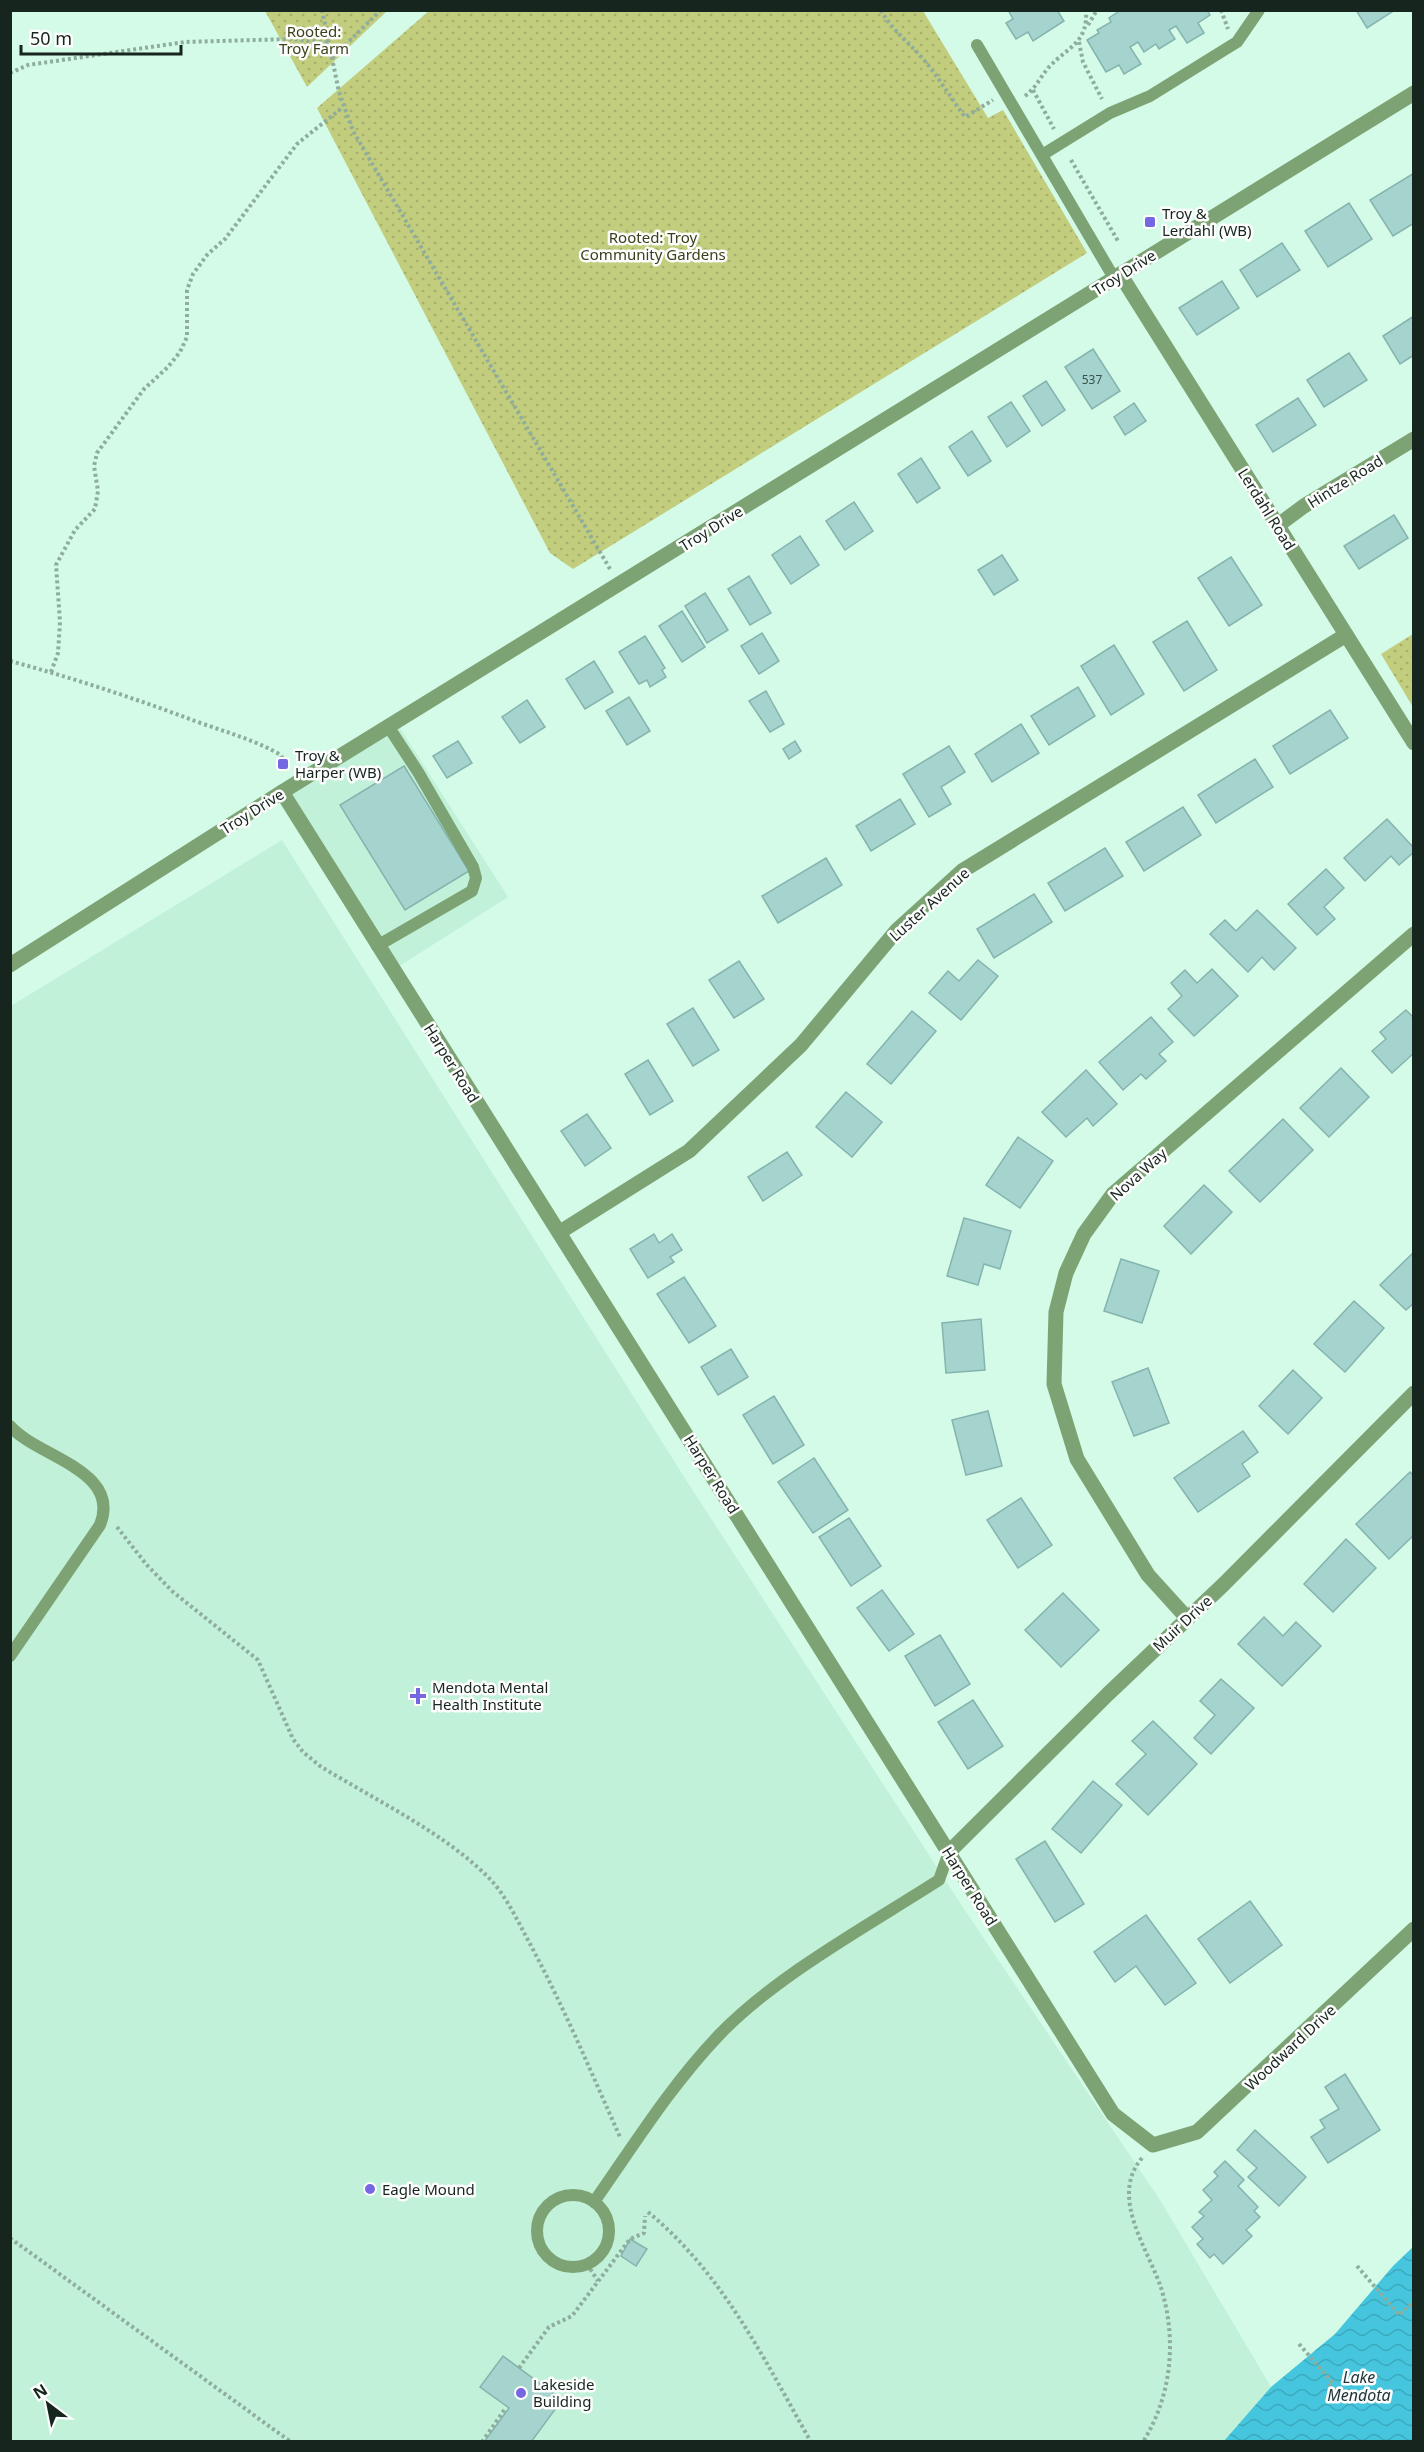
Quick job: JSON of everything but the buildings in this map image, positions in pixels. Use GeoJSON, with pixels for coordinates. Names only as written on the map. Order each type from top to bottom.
{"type":"FeatureCollection","features":[{"type":"Feature","properties":{"kind":"street","name":"Troy Drive"},"geometry":{"type":"LineString","coordinates":[[10,965],[388,726],[1413,93]]}},
{"type":"Feature","properties":{"kind":"street","name":"Lerdahl Road"},"geometry":{"type":"LineString","coordinates":[[1117,276],[1413,743]]}},
{"type":"Feature","properties":{"kind":"street","name":"Hintze Road"},"geometry":{"type":"LineString","coordinates":[[1277,526],[1304,506],[1413,439]]}},
{"type":"Feature","properties":{"kind":"street","name":"Luster Avenue"},"geometry":{"type":"LineString","coordinates":[[560,1232],[689,1151],[801,1045],[897,930],[962,871],[1346,635]]}},
{"type":"Feature","properties":{"kind":"street","name":"Harper Road"},"geometry":{"type":"LineString","coordinates":[[282,792],[1113,2114],[1153,2145]]}},
{"type":"Feature","properties":{"kind":"street","name":"Nova Way"},"geometry":{"type":"LineString","coordinates":[[1187,1618],[1148,1575],[1077,1459],[1054,1384],[1056,1312],[1066,1273],[1084,1234],[1113,1194],[1413,934]]}},
{"type":"Feature","properties":{"kind":"street","name":"Muir Drive"},"geometry":{"type":"LineString","coordinates":[[949,1852],[1413,1393]]}},
{"type":"Feature","properties":{"kind":"street","name":"Woodward Drive"},"geometry":{"type":"LineString","coordinates":[[1153,2145],[1197,2132],[1413,1929]]}},
{"type":"Feature","properties":{"kind":"lane"},"geometry":{"type":"LineString","coordinates":[[1041,155],[1110,113],[1150,96],[1237,42],[1259,10]]}},
{"type":"Feature","properties":{"kind":"lane"},"geometry":{"type":"LineString","coordinates":[[977,45],[1041,155],[1117,276]]}},
{"type":"Feature","properties":{"kind":"lane"},"geometry":{"type":"LineString","coordinates":[[377,946],[472,891],[476,878],[473,867],[435,801],[388,726]]}},
{"type":"Feature","properties":{"kind":"lane"},"geometry":{"type":"LineString","coordinates":[[10,1426],[86,1476],[104,1499],[105,1512],[100,1525],[10,1656]]}},
{"type":"Feature","properties":{"kind":"lane"},"geometry":{"type":"LineString","coordinates":[[594,2202],[659,2110],[720,2034],[786,1979],[939,1880],[949,1852]]}},
{"type":"Feature","properties":{"kind":"lane"},"geometry":{"type":"LineString","coordinates":[[561,2197],[584,2197],[594,2202],[608,2221],[609,2233],[602,2252],[587,2264],[564,2266],[553,2261],[539,2244],[537,2233],[543,2210],[561,2197]]}},
{"type":"Feature","properties":{"kind":"path"},"geometry":{"type":"LineString","coordinates":[[321,10],[343,107],[371,165],[619,585]]}},
{"type":"Feature","properties":{"kind":"path"},"geometry":{"type":"LineString","coordinates":[[332,58],[381,10]]}},
{"type":"Feature","properties":{"kind":"path"},"geometry":{"type":"LineString","coordinates":[[881,10],[894,32],[908,41],[925,61],[965,117],[1005,93]]}},
{"type":"Feature","properties":{"kind":"path"},"geometry":{"type":"LineString","coordinates":[[1086,10],[1087,26]]}},
{"type":"Feature","properties":{"kind":"path"},"geometry":{"type":"LineString","coordinates":[[1013,106],[1033,90],[1051,65],[1079,42],[1097,10]]}},
{"type":"Feature","properties":{"kind":"path"},"geometry":{"type":"LineString","coordinates":[[10,73],[28,65],[184,42],[291,39],[328,43]]}},
{"type":"Feature","properties":{"kind":"path"},"geometry":{"type":"LineString","coordinates":[[1079,42],[1083,62],[1110,113]]}},
{"type":"Feature","properties":{"kind":"path"},"geometry":{"type":"LineString","coordinates":[[1033,90],[1055,132]]}},
{"type":"Feature","properties":{"kind":"path"},"geometry":{"type":"LineString","coordinates":[[51,672],[58,653],[60,622],[56,565],[75,530],[95,509],[98,491],[94,466],[97,453],[144,389],[168,367],[180,352],[187,337],[187,290],[193,274],[207,255],[225,239],[297,144],[343,107]]}},
{"type":"Feature","properties":{"kind":"path"},"geometry":{"type":"LineString","coordinates":[[1071,160],[1118,241]]}},
{"type":"Feature","properties":{"kind":"path"},"geometry":{"type":"LineString","coordinates":[[10,661],[127,696],[225,732],[245,736],[280,755],[283,760]]}},
{"type":"Feature","properties":{"kind":"path"},"geometry":{"type":"LineString","coordinates":[[105,1512],[146,1564],[172,1591],[258,1660],[285,1722],[303,1752],[320,1766],[459,1852],[490,1879],[510,1906],[552,1984],[628,2154]]}},
{"type":"Feature","properties":{"kind":"path"},"geometry":{"type":"LineString","coordinates":[[1143,2442],[1157,2420],[1168,2386],[1170,2346],[1162,2292],[1136,2232],[1129,2202],[1133,2168],[1153,2145]]}},
{"type":"Feature","properties":{"kind":"path"},"geometry":{"type":"LineString","coordinates":[[519,2368],[549,2327],[572,2316],[630,2239],[644,2233],[647,2214],[674,2233],[738,2312],[811,2442]]}},
{"type":"Feature","properties":{"kind":"path"},"geometry":{"type":"LineString","coordinates":[[10,2238],[291,2442]]}},
{"type":"Feature","properties":{"kind":"path"},"geometry":{"type":"LineString","coordinates":[[587,2264],[598,2281]]}},
{"type":"Feature","properties":{"kind":"path"},"geometry":{"type":"LineString","coordinates":[[1357,2266],[1399,2315],[1413,2302]]}},
{"type":"Feature","properties":{"kind":"path"},"geometry":{"type":"LineString","coordinates":[[1299,2344],[1333,2383],[1327,2388]]}},
{"type":"Feature","properties":{"kind":"path"},"geometry":{"type":"LineString","coordinates":[[482,2442],[505,2409]]}},
{"type":"Feature","properties":{"kind":"shaded area"},"geometry":{"type":"Polygon","coordinates":[[[396,722],[508,897],[393,970],[282,792],[396,722]]]}},
{"type":"Feature","properties":{"kind":"shaded area","name":"Mendota Mental Health Institute"},"geometry":{"type":"Polygon","coordinates":[[[282,840],[688,1483],[964,1909],[1160,2200],[1271,2387],[1224,2442],[11,2442],[11,1006],[282,840]]]}},
{"type":"Feature","properties":{"kind":"green space","name":"Rooted: Troy Community Gardens"},"geometry":{"type":"Polygon","coordinates":[[[430,10],[923,11],[988,118],[1003,110],[1087,253],[573,569],[550,553],[317,108],[430,10]]]}},
{"type":"Feature","properties":{"kind":"green space","name":"Rooted: Troy Farm"},"geometry":{"type":"Polygon","coordinates":[[[265,11],[387,11],[307,87],[265,11]]]}},
{"type":"Feature","properties":{"kind":"green space"},"geometry":{"type":"Polygon","coordinates":[[[1413,634],[1413,707],[1381,654],[1413,634]]]}},
{"type":"Feature","properties":{"kind":"water","name":"Lake Mendota"},"geometry":{"type":"Polygon","coordinates":[[[1413,2247],[1413,2441],[1224,2441],[1271,2387],[1335,2334],[1393,2266],[1413,2247]]]}},
{"type":"Feature","properties":{"kind":"place","name":"Troy & Lerdahl (WB)"},"geometry":{"type":"Point","coordinates":[1150,222]}},
{"type":"Feature","properties":{"kind":"place","name":"Troy & Harper (WB)"},"geometry":{"type":"Point","coordinates":[283,764]}},
{"type":"Feature","properties":{"kind":"place","name":"Mendota Mental Health Institute"},"geometry":{"type":"Point","coordinates":[418,1696]}},
{"type":"Feature","properties":{"kind":"place","name":"Eagle Mound"},"geometry":{"type":"Point","coordinates":[370,2189]}},
{"type":"Feature","properties":{"kind":"place","name":"Lakeside Building"},"geometry":{"type":"Point","coordinates":[521,2393]}}]}
